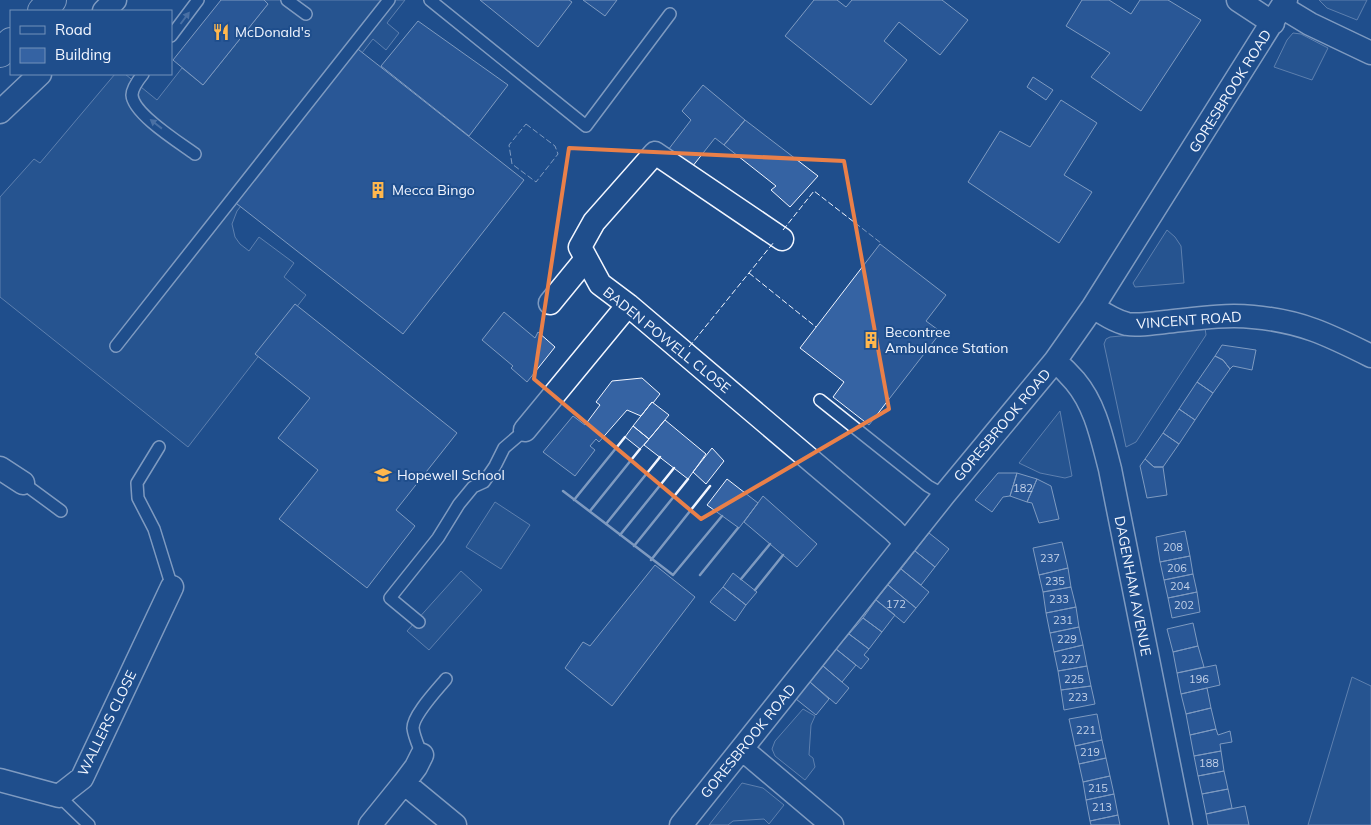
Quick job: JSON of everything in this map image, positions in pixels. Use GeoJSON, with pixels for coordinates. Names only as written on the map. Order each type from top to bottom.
{"type":"FeatureCollection","features":[{"type":"Feature","properties":{"kind":"highway"},"geometry":{"type":"LineString","coordinates":[[43,10],[52,0]]}},
{"type":"Feature","properties":{"kind":"highway"},"geometry":{"type":"LineString","coordinates":[[0,53],[10,43]]}},
{"type":"Feature","properties":{"kind":"street"},"geometry":{"type":"LineString","coordinates":[[105,10],[115,0]]}},
{"type":"Feature","properties":{"kind":"street"},"geometry":{"type":"LineString","coordinates":[[1238,0],[1280,10],[1371,53]]}},
{"type":"Feature","properties":{"kind":"street","name":"GORESBROOK ROAD"},"geometry":{"type":"LineString","coordinates":[[681,825],[944,495],[1055,361],[1093,307],[1280,10]]}},
{"type":"Feature","properties":{"kind":"street"},"geometry":{"type":"LineString","coordinates":[[0,112],[39,75]]}},
{"type":"Feature","properties":{"kind":"street","name":"BADEN POWELL CLOSE"},"geometry":{"type":"LineString","coordinates":[[782,239],[655,153],[594,222],[580,247],[600,284],[628,305],[906,543]]}},
{"type":"Feature","properties":{"kind":"street"},"geometry":{"type":"LineString","coordinates":[[550,303],[586,258]]}},
{"type":"Feature","properties":{"kind":"street"},"geometry":{"type":"LineString","coordinates":[[525,430],[628,305]]}},
{"type":"Feature","properties":{"kind":"street","name":"VINCENT ROAD"},"geometry":{"type":"LineString","coordinates":[[1093,307],[1114,320],[1129,324],[1220,316],[1252,317],[1293,322],[1323,332],[1371,356]]}},
{"type":"Feature","properties":{"kind":"street","name":"DAGENHAM AVENUE"},"geometry":{"type":"LineString","coordinates":[[1055,361],[1075,380],[1085,395],[1096,418],[1110,469],[1181,825]]}},
{"type":"Feature","properties":{"kind":"street"},"geometry":{"type":"LineString","coordinates":[[0,468],[23,483]]}},
{"type":"Feature","properties":{"kind":"street","name":"WALLERS CLOSE"},"geometry":{"type":"LineString","coordinates":[[59,796],[82,778],[172,587]]}},
{"type":"Feature","properties":{"kind":"street"},"geometry":{"type":"LineString","coordinates":[[742,749],[832,825]]}},
{"type":"Feature","properties":{"kind":"street"},"geometry":{"type":"LineString","coordinates":[[370,825],[416,767],[422,755]]}},
{"type":"Feature","properties":{"kind":"street"},"geometry":{"type":"LineString","coordinates":[[0,780],[59,796]]}},
{"type":"Feature","properties":{"kind":"street"},"geometry":{"type":"LineString","coordinates":[[404,782],[456,825]]}},
{"type":"Feature","properties":{"kind":"lane"},"geometry":{"type":"LineString","coordinates":[[172,35],[198,0]]}},
{"type":"Feature","properties":{"kind":"lane"},"geometry":{"type":"LineString","coordinates":[[287,0],[306,14]]}},
{"type":"Feature","properties":{"kind":"lane"},"geometry":{"type":"LineString","coordinates":[[116,346],[389,0]]}},
{"type":"Feature","properties":{"kind":"lane"},"geometry":{"type":"LineString","coordinates":[[430,0],[586,126],[670,14]]}},
{"type":"Feature","properties":{"kind":"lane"},"geometry":{"type":"LineString","coordinates":[[142,75],[137,81],[132,94],[134,104],[145,116],[195,154]]}},
{"type":"Feature","properties":{"kind":"lane"},"geometry":{"type":"LineString","coordinates":[[820,400],[928,486],[944,495]]}},
{"type":"Feature","properties":{"kind":"lane"},"geometry":{"type":"LineString","coordinates":[[419,622],[390,598],[438,538],[468,492],[473,486],[484,482],[504,448],[525,430]]}},
{"type":"Feature","properties":{"kind":"lane"},"geometry":{"type":"LineString","coordinates":[[159,447],[137,483],[138,498],[154,529],[172,587]]}},
{"type":"Feature","properties":{"kind":"lane"},"geometry":{"type":"LineString","coordinates":[[23,483],[61,511]]}},
{"type":"Feature","properties":{"kind":"lane"},"geometry":{"type":"LineString","coordinates":[[422,755],[413,726],[416,717],[446,679]]}},
{"type":"Feature","properties":{"kind":"lane"},"geometry":{"type":"LineString","coordinates":[[59,796],[89,825]]}},
{"type":"Feature","properties":{"kind":"highlighted area"},"geometry":{"type":"Polygon","coordinates":[[[569,148],[844,161],[889,409],[701,519],[534,379],[569,148]]]}},
{"type":"Feature","properties":{"kind":"shaded area"},"geometry":{"type":"Polygon","coordinates":[[[264,0],[405,0],[387,23],[399,33],[386,50],[373,39],[237,211],[232,224],[235,237],[240,244],[249,251],[259,237],[294,263],[284,277],[306,295],[188,447],[0,297],[0,197],[34,159],[40,163],[114,75],[126,75],[157,100],[182,68],[203,85],[268,4],[264,0]]]}},
{"type":"Feature","properties":{"kind":"shaded area"},"geometry":{"type":"Polygon","coordinates":[[[1319,0],[1367,0],[1357,20],[1327,8],[1319,0]]]}},
{"type":"Feature","properties":{"kind":"shaded area"},"geometry":{"type":"Polygon","coordinates":[[[1293,33],[1301,34],[1328,48],[1312,80],[1274,67],[1287,40],[1293,33]]]}},
{"type":"Feature","properties":{"kind":"shaded area"},"geometry":{"type":"Polygon","coordinates":[[[1167,230],[1181,246],[1184,283],[1135,287],[1133,283],[1167,230]]]}},
{"type":"Feature","properties":{"kind":"shaded area"},"geometry":{"type":"Polygon","coordinates":[[[1205,328],[1206,335],[1136,442],[1126,447],[1104,344],[1106,339],[1110,337],[1205,328]]]}},
{"type":"Feature","properties":{"kind":"shaded area"},"geometry":{"type":"Polygon","coordinates":[[[1060,411],[1072,476],[1065,478],[1040,473],[1019,463],[1060,411]]]}},
{"type":"Feature","properties":{"kind":"shaded area"},"geometry":{"type":"Polygon","coordinates":[[[495,502],[530,525],[501,569],[466,547],[495,502]]]}},
{"type":"Feature","properties":{"kind":"shaded area"},"geometry":{"type":"Polygon","coordinates":[[[461,571],[482,590],[429,650],[407,631],[461,571]]]}},
{"type":"Feature","properties":{"kind":"shaded area"},"geometry":{"type":"Polygon","coordinates":[[[1352,677],[1371,686],[1371,825],[1308,825],[1352,677]]]}},
{"type":"Feature","properties":{"kind":"shaded area"},"geometry":{"type":"Polygon","coordinates":[[[803,709],[815,716],[811,725],[809,755],[813,758],[815,767],[805,780],[775,756],[772,749],[775,741],[803,709]]]}},
{"type":"Feature","properties":{"kind":"shaded area"},"geometry":{"type":"Polygon","coordinates":[[[742,783],[763,788],[784,805],[769,824],[764,819],[733,821],[728,825],[709,825],[742,783]]]}},
{"type":"Feature","properties":{"kind":"building","name":"McDonald's"},"geometry":{"type":"Polygon","coordinates":[[[221,0],[264,0],[268,4],[203,85],[173,60],[221,0]]]}},
{"type":"Feature","properties":{"kind":"building"},"geometry":{"type":"Polygon","coordinates":[[[480,0],[569,0],[572,2],[538,47],[480,0]]]}},
{"type":"Feature","properties":{"kind":"building"},"geometry":{"type":"Polygon","coordinates":[[[583,0],[617,0],[605,16],[583,0]]]}},
{"type":"Feature","properties":{"kind":"building"},"geometry":{"type":"Polygon","coordinates":[[[814,0],[837,0],[846,7],[852,0],[942,0],[968,20],[940,55],[899,22],[884,41],[907,60],[871,105],[785,36],[814,0]]]}},
{"type":"Feature","properties":{"kind":"building"},"geometry":{"type":"Polygon","coordinates":[[[1082,0],[1109,0],[1131,14],[1140,0],[1168,0],[1201,20],[1141,111],[1091,77],[1110,53],[1066,26],[1082,0]]]}},
{"type":"Feature","properties":{"kind":"building"},"geometry":{"type":"Polygon","coordinates":[[[418,21],[508,85],[469,136],[381,66],[418,21]]]}},
{"type":"Feature","properties":{"kind":"building","name":"Mecca Bingo"},"geometry":{"type":"Polygon","coordinates":[[[354,46],[524,180],[403,334],[232,200],[354,46]]]}},
{"type":"Feature","properties":{"kind":"building"},"geometry":{"type":"Polygon","coordinates":[[[1033,77],[1053,90],[1046,100],[1027,87],[1033,77]]]}},
{"type":"Feature","properties":{"kind":"building"},"geometry":{"type":"Polygon","coordinates":[[[703,85],[745,120],[724,145],[715,138],[692,167],[668,150],[691,120],[682,111],[703,85]]]}},
{"type":"Feature","properties":{"kind":"building"},"geometry":{"type":"Polygon","coordinates":[[[1061,100],[1097,123],[1064,175],[1092,192],[1059,243],[968,182],[1000,131],[1030,147],[1061,100]]]}},
{"type":"Feature","properties":{"kind":"building"},"geometry":{"type":"Polygon","coordinates":[[[745,120],[818,176],[790,207],[771,190],[776,186],[724,145],[745,120]]]}},
{"type":"Feature","properties":{"kind":"building","name":"Becontree Ambulance Station"},"geometry":{"type":"Polygon","coordinates":[[[880,244],[946,295],[926,321],[941,332],[869,425],[833,397],[844,382],[800,348],[880,244]]]}},
{"type":"Feature","properties":{"kind":"building"},"geometry":{"type":"Polygon","coordinates":[[[295,304],[457,433],[396,510],[415,526],[367,588],[279,519],[318,470],[278,438],[310,398],[255,354],[295,304]]]}},
{"type":"Feature","properties":{"kind":"building"},"geometry":{"type":"Polygon","coordinates":[[[504,312],[535,338],[538,332],[555,347],[527,382],[511,368],[513,366],[482,340],[504,312]]]}},
{"type":"Feature","properties":{"kind":"building"},"geometry":{"type":"Polygon","coordinates":[[[1222,345],[1256,350],[1252,370],[1233,366],[1230,369],[1223,360],[1215,356],[1222,345]]]}},
{"type":"Feature","properties":{"kind":"building"},"geometry":{"type":"Polygon","coordinates":[[[1215,356],[1223,360],[1230,369],[1213,393],[1197,382],[1215,356]]]}},
{"type":"Feature","properties":{"kind":"building"},"geometry":{"type":"Polygon","coordinates":[[[642,378],[660,394],[641,416],[627,410],[599,442],[596,439],[590,446],[595,450],[575,476],[543,452],[573,416],[585,425],[600,405],[596,402],[612,381],[642,378]]]}},
{"type":"Feature","properties":{"kind":"building"},"geometry":{"type":"Polygon","coordinates":[[[1197,382],[1213,393],[1195,420],[1179,409],[1197,382]]]}},
{"type":"Feature","properties":{"kind":"building"},"geometry":{"type":"Polygon","coordinates":[[[652,402],[669,415],[649,439],[633,426],[652,402]]]}},
{"type":"Feature","properties":{"kind":"building"},"geometry":{"type":"Polygon","coordinates":[[[1179,409],[1195,420],[1179,444],[1163,433],[1179,409]]]}},
{"type":"Feature","properties":{"kind":"building"},"geometry":{"type":"Polygon","coordinates":[[[665,420],[706,454],[688,479],[644,445],[665,420]]]}},
{"type":"Feature","properties":{"kind":"building"},"geometry":{"type":"Polygon","coordinates":[[[633,426],[649,439],[640,449],[625,437],[633,426]]]}},
{"type":"Feature","properties":{"kind":"building"},"geometry":{"type":"Polygon","coordinates":[[[1163,433],[1179,444],[1163,467],[1154,467],[1145,459],[1163,433]]]}},
{"type":"Feature","properties":{"kind":"building"},"geometry":{"type":"Polygon","coordinates":[[[712,448],[724,461],[706,484],[693,472],[712,448]]]}},
{"type":"Feature","properties":{"kind":"building"},"geometry":{"type":"Polygon","coordinates":[[[1145,459],[1154,467],[1163,467],[1167,495],[1147,498],[1140,466],[1145,459]]]}},
{"type":"Feature","properties":{"kind":"building"},"geometry":{"type":"Polygon","coordinates":[[[998,473],[1017,473],[1010,496],[1003,497],[992,512],[975,500],[998,473]]]}},
{"type":"Feature","properties":{"kind":"building"},"geometry":{"type":"Polygon","coordinates":[[[1017,473],[1037,479],[1027,502],[1010,496],[1017,473]]]}},
{"type":"Feature","properties":{"kind":"building"},"geometry":{"type":"Polygon","coordinates":[[[727,479],[758,503],[739,528],[707,505],[727,479]]]}},
{"type":"Feature","properties":{"kind":"building"},"geometry":{"type":"Polygon","coordinates":[[[1037,479],[1051,486],[1059,519],[1039,523],[1032,503],[1027,502],[1037,479]]]}},
{"type":"Feature","properties":{"kind":"building"},"geometry":{"type":"Polygon","coordinates":[[[763,496],[817,544],[797,567],[744,522],[763,496]]]}},
{"type":"Feature","properties":{"kind":"building"},"geometry":{"type":"Polygon","coordinates":[[[1185,531],[1190,556],[1160,562],[1156,537],[1185,531]]]}},
{"type":"Feature","properties":{"kind":"building"},"geometry":{"type":"Polygon","coordinates":[[[929,533],[949,549],[935,567],[915,551],[929,533]]]}},
{"type":"Feature","properties":{"kind":"building"},"geometry":{"type":"Polygon","coordinates":[[[1062,542],[1068,568],[1039,575],[1033,548],[1062,542]]]}},
{"type":"Feature","properties":{"kind":"building"},"geometry":{"type":"Polygon","coordinates":[[[915,551],[935,567],[921,585],[901,569],[915,551]]]}},
{"type":"Feature","properties":{"kind":"building"},"geometry":{"type":"Polygon","coordinates":[[[1190,556],[1193,574],[1164,580],[1160,562],[1190,556]]]}},
{"type":"Feature","properties":{"kind":"building"},"geometry":{"type":"Polygon","coordinates":[[[655,565],[695,597],[612,706],[565,668],[583,642],[590,646],[655,565]]]}},
{"type":"Feature","properties":{"kind":"building"},"geometry":{"type":"Polygon","coordinates":[[[1068,568],[1071,587],[1043,592],[1039,575],[1068,568]]]}},
{"type":"Feature","properties":{"kind":"building"},"geometry":{"type":"Polygon","coordinates":[[[901,569],[929,592],[916,608],[888,585],[901,569]]]}},
{"type":"Feature","properties":{"kind":"building"},"geometry":{"type":"Polygon","coordinates":[[[733,573],[757,592],[746,605],[723,587],[733,573]]]}},
{"type":"Feature","properties":{"kind":"building"},"geometry":{"type":"Polygon","coordinates":[[[1193,574],[1197,592],[1168,598],[1164,580],[1193,574]]]}},
{"type":"Feature","properties":{"kind":"building"},"geometry":{"type":"Polygon","coordinates":[[[888,585],[916,608],[904,623],[876,600],[888,585]]]}},
{"type":"Feature","properties":{"kind":"building"},"geometry":{"type":"Polygon","coordinates":[[[723,587],[746,605],[735,621],[710,602],[723,587]]]}},
{"type":"Feature","properties":{"kind":"building"},"geometry":{"type":"Polygon","coordinates":[[[1071,587],[1076,607],[1046,613],[1043,592],[1071,587]]]}},
{"type":"Feature","properties":{"kind":"building"},"geometry":{"type":"Polygon","coordinates":[[[1197,592],[1200,612],[1172,618],[1168,598],[1197,592]]]}},
{"type":"Feature","properties":{"kind":"building"},"geometry":{"type":"Polygon","coordinates":[[[876,600],[895,615],[882,632],[863,618],[876,600]]]}},
{"type":"Feature","properties":{"kind":"building"},"geometry":{"type":"Polygon","coordinates":[[[1076,607],[1079,627],[1050,633],[1046,613],[1076,607]]]}},
{"type":"Feature","properties":{"kind":"building"},"geometry":{"type":"Polygon","coordinates":[[[863,618],[882,632],[869,649],[849,634],[863,618]]]}},
{"type":"Feature","properties":{"kind":"building"},"geometry":{"type":"Polygon","coordinates":[[[1193,623],[1198,646],[1173,652],[1167,629],[1193,623]]]}},
{"type":"Feature","properties":{"kind":"building"},"geometry":{"type":"Polygon","coordinates":[[[1079,627],[1083,645],[1054,652],[1050,633],[1079,627]]]}},
{"type":"Feature","properties":{"kind":"building"},"geometry":{"type":"Polygon","coordinates":[[[849,634],[869,649],[864,655],[869,659],[861,669],[836,649],[849,634]]]}},
{"type":"Feature","properties":{"kind":"building"},"geometry":{"type":"Polygon","coordinates":[[[1083,645],[1087,666],[1058,671],[1054,652],[1083,645]]]}},
{"type":"Feature","properties":{"kind":"building"},"geometry":{"type":"Polygon","coordinates":[[[1198,646],[1204,667],[1177,673],[1173,652],[1198,646]]]}},
{"type":"Feature","properties":{"kind":"building"},"geometry":{"type":"Polygon","coordinates":[[[836,649],[856,665],[842,682],[823,666],[836,649]]]}},
{"type":"Feature","properties":{"kind":"building"},"geometry":{"type":"Polygon","coordinates":[[[1216,665],[1220,685],[1181,694],[1177,673],[1216,665]]]}},
{"type":"Feature","properties":{"kind":"building"},"geometry":{"type":"Polygon","coordinates":[[[823,666],[849,688],[836,704],[810,682],[823,666]]]}},
{"type":"Feature","properties":{"kind":"building"},"geometry":{"type":"Polygon","coordinates":[[[1087,666],[1091,686],[1061,690],[1058,671],[1087,666]]]}},
{"type":"Feature","properties":{"kind":"building"},"geometry":{"type":"Polygon","coordinates":[[[810,682],[829,699],[816,715],[796,699],[810,682]]]}},
{"type":"Feature","properties":{"kind":"building"},"geometry":{"type":"Polygon","coordinates":[[[1091,686],[1095,704],[1064,710],[1061,690],[1091,686]]]}},
{"type":"Feature","properties":{"kind":"building"},"geometry":{"type":"Polygon","coordinates":[[[1207,688],[1211,708],[1186,714],[1181,694],[1207,688]]]}},
{"type":"Feature","properties":{"kind":"building"},"geometry":{"type":"Polygon","coordinates":[[[1211,708],[1216,729],[1190,735],[1186,714],[1211,708]]]}},
{"type":"Feature","properties":{"kind":"building"},"geometry":{"type":"Polygon","coordinates":[[[1097,714],[1102,740],[1075,746],[1069,719],[1097,714]]]}},
{"type":"Feature","properties":{"kind":"building"},"geometry":{"type":"Polygon","coordinates":[[[1216,729],[1218,735],[1230,731],[1232,742],[1220,744],[1221,751],[1194,756],[1190,735],[1216,729]]]}},
{"type":"Feature","properties":{"kind":"building"},"geometry":{"type":"Polygon","coordinates":[[[1102,740],[1106,758],[1079,764],[1075,746],[1102,740]]]}},
{"type":"Feature","properties":{"kind":"building"},"geometry":{"type":"Polygon","coordinates":[[[1221,751],[1224,771],[1198,776],[1194,756],[1221,751]]]}},
{"type":"Feature","properties":{"kind":"building"},"geometry":{"type":"Polygon","coordinates":[[[1106,758],[1110,776],[1083,782],[1079,764],[1106,758]]]}},
{"type":"Feature","properties":{"kind":"building"},"geometry":{"type":"Polygon","coordinates":[[[1224,771],[1228,789],[1202,794],[1198,776],[1224,771]]]}},
{"type":"Feature","properties":{"kind":"building"},"geometry":{"type":"Polygon","coordinates":[[[1110,776],[1114,794],[1086,800],[1083,782],[1110,776]]]}},
{"type":"Feature","properties":{"kind":"building"},"geometry":{"type":"Polygon","coordinates":[[[1228,789],[1232,808],[1206,814],[1202,794],[1228,789]]]}},
{"type":"Feature","properties":{"kind":"building"},"geometry":{"type":"Polygon","coordinates":[[[1114,794],[1118,815],[1090,821],[1086,800],[1114,794]]]}},
{"type":"Feature","properties":{"kind":"building"},"geometry":{"type":"Polygon","coordinates":[[[1245,806],[1249,825],[1208,825],[1206,814],[1245,806]]]}},
{"type":"Feature","properties":{"kind":"building"},"geometry":{"type":"Polygon","coordinates":[[[1118,815],[1120,825],[1091,825],[1090,821],[1118,815]]]}},
{"type":"Feature","properties":{"kind":"fence"},"geometry":{"type":"LineString","coordinates":[[526,124],[555,146],[558,154],[536,182],[512,164],[509,145],[526,124]]}},
{"type":"Feature","properties":{"kind":"fence"},"geometry":{"type":"LineString","coordinates":[[783,230],[814,191],[881,243]]}},
{"type":"Feature","properties":{"kind":"fence"},"geometry":{"type":"LineString","coordinates":[[689,347],[774,242]]}},
{"type":"Feature","properties":{"kind":"fence"},"geometry":{"type":"LineString","coordinates":[[749,273],[816,327]]}},
{"type":"Feature","properties":{"kind":"fence"},"geometry":{"type":"LineString","coordinates":[[834,465],[862,488]]}},
{"type":"Feature","properties":{"kind":"wall"},"geometry":{"type":"LineString","coordinates":[[574,500],[625,437]]}},
{"type":"Feature","properties":{"kind":"wall"},"geometry":{"type":"LineString","coordinates":[[590,511],[640,449]]}},
{"type":"Feature","properties":{"kind":"wall"},"geometry":{"type":"LineString","coordinates":[[606,524],[660,457]]}},
{"type":"Feature","properties":{"kind":"wall"},"geometry":{"type":"LineString","coordinates":[[620,535],[674,468]]}},
{"type":"Feature","properties":{"kind":"wall"},"geometry":{"type":"LineString","coordinates":[[634,546],[688,479]]}},
{"type":"Feature","properties":{"kind":"wall"},"geometry":{"type":"LineString","coordinates":[[651,560],[710,486]]}},
{"type":"Feature","properties":{"kind":"wall"},"geometry":{"type":"LineString","coordinates":[[563,491],[673,575],[722,516]]}},
{"type":"Feature","properties":{"kind":"wall"},"geometry":{"type":"LineString","coordinates":[[700,575],[738,528]]}},
{"type":"Feature","properties":{"kind":"wall"},"geometry":{"type":"LineString","coordinates":[[741,579],[770,544]]}},
{"type":"Feature","properties":{"kind":"wall"},"geometry":{"type":"LineString","coordinates":[[755,590],[783,555]]}},
{"type":"Feature","properties":{"kind":"place","name":"McDonald's"},"geometry":{"type":"Point","coordinates":[221,32]}},
{"type":"Feature","properties":{"kind":"place","name":"Mecca Bingo"},"geometry":{"type":"Point","coordinates":[378,190]}},
{"type":"Feature","properties":{"kind":"place","name":"Becontree Ambulance Station"},"geometry":{"type":"Point","coordinates":[871,340]}},
{"type":"Feature","properties":{"kind":"place","name":"Hopewell School"},"geometry":{"type":"Point","coordinates":[383,475]}}]}
